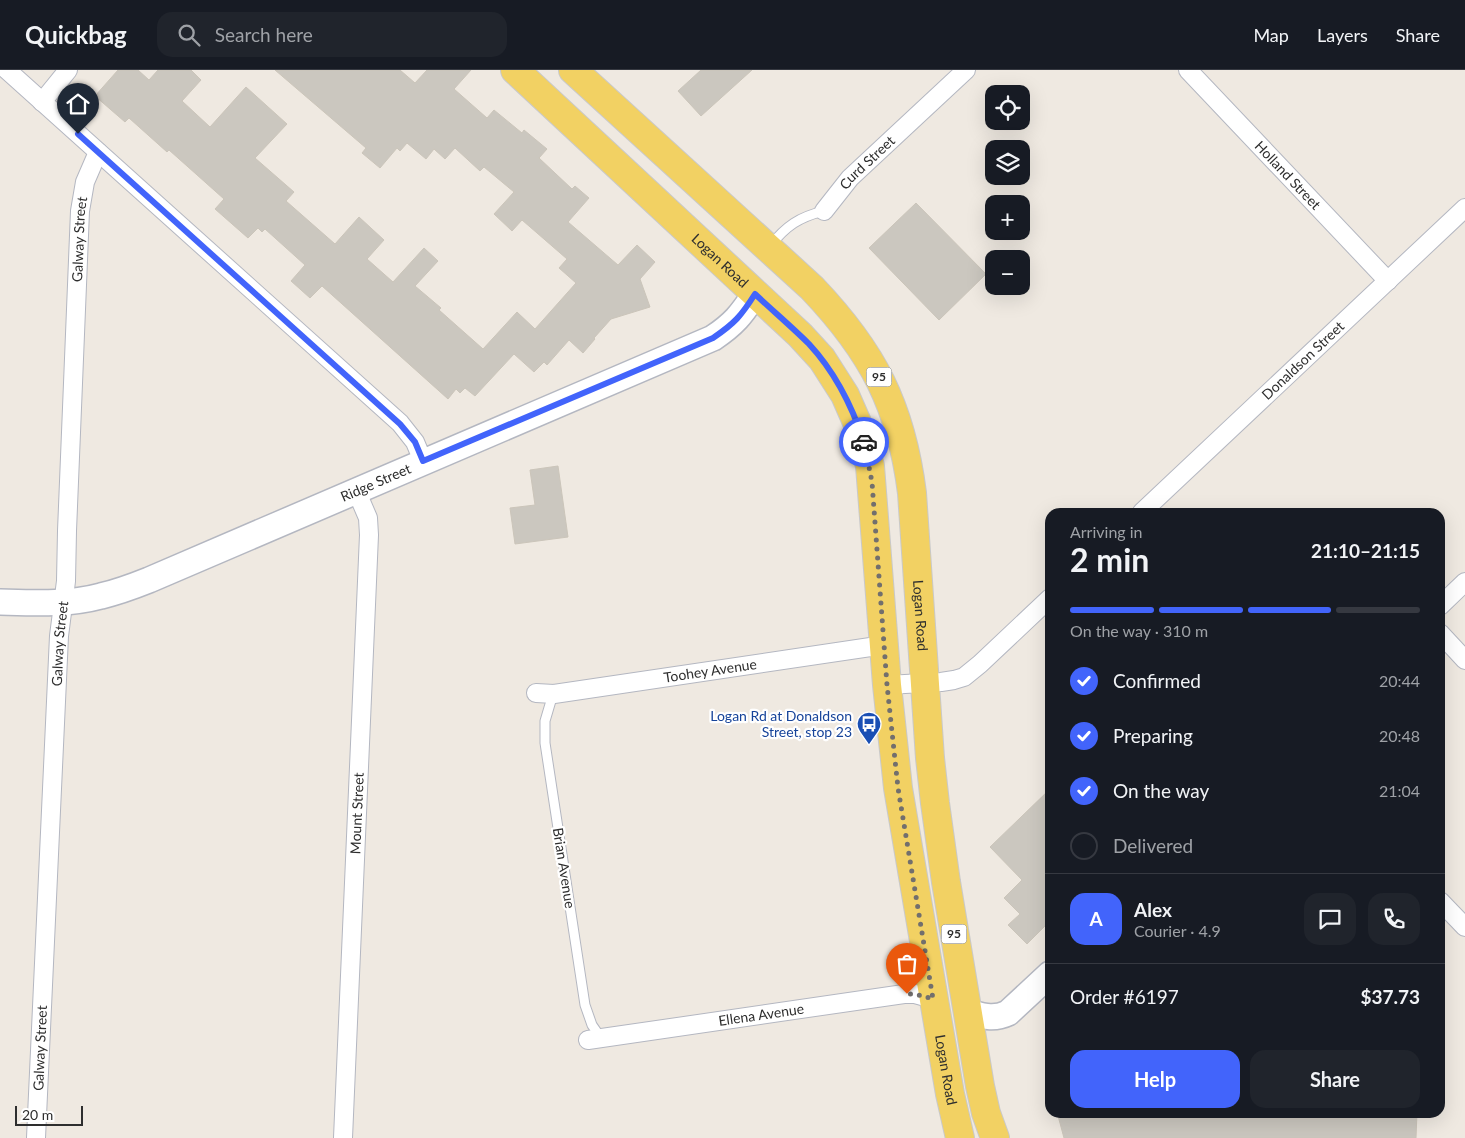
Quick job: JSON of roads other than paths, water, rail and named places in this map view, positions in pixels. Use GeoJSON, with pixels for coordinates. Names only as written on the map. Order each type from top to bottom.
{"type":"FeatureCollection","features":[{"type":"Feature","properties":{"kind":"main road","name":"Logan Road"},"geometry":{"type":"LineString","coordinates":[[515,70],[800,335],[822,359],[845,395],[859,428],[866,446],[872,482],[887,685],[898,788],[933,999],[954,1115],[960,1138]]}},
{"type":"Feature","properties":{"kind":"main road","name":"Logan Road"},"geometry":{"type":"LineString","coordinates":[[573,70],[812,288],[835,312],[875,369],[888,396],[899,425],[907,459],[912,494],[924,683],[935,804],[946,882],[980,1086],[986,1113],[995,1138]]}},
{"type":"Feature","properties":{"kind":"main road"},"geometry":{"type":"LineString","coordinates":[[755,294],[764,271],[768,248]]}},
{"type":"Feature","properties":{"kind":"main road"},"geometry":{"type":"LineString","coordinates":[[884,646],[921,642]]}},
{"type":"Feature","properties":{"kind":"main road"},"geometry":{"type":"LineString","coordinates":[[933,999],[968,1012]]}},
{"type":"Feature","properties":{"kind":"street"},"geometry":{"type":"LineString","coordinates":[[7,70],[400,424],[415,442],[423,461]]}},
{"type":"Feature","properties":{"kind":"street"},"geometry":{"type":"LineString","coordinates":[[42,102],[68,70]]}},
{"type":"Feature","properties":{"kind":"street","name":"Curd Street"},"geometry":{"type":"LineString","coordinates":[[824,211],[850,178],[966,70]]}},
{"type":"Feature","properties":{"kind":"street","name":"Holland Street"},"geometry":{"type":"LineString","coordinates":[[1188,70],[1388,281]]}},
{"type":"Feature","properties":{"kind":"street","name":"Galway Street"},"geometry":{"type":"LineString","coordinates":[[36,1138],[59,636],[66,581],[80,211],[85,182],[98,152]]}},
{"type":"Feature","properties":{"kind":"street","name":"Donaldson Street"},"geometry":{"type":"LineString","coordinates":[[1146,508],[1465,208]]}},
{"type":"Feature","properties":{"kind":"street","name":"Ridge Street"},"geometry":{"type":"LineString","coordinates":[[0,602],[63,602],[101,596],[149,580],[713,338],[733,324],[755,294]]}},
{"type":"Feature","properties":{"kind":"street","name":"Mount Street"},"geometry":{"type":"LineString","coordinates":[[343,1138],[369,536],[368,518],[356,490]]}},
{"type":"Feature","properties":{"kind":"street"},"geometry":{"type":"LineString","coordinates":[[1445,601],[1465,582]]}},
{"type":"Feature","properties":{"kind":"street"},"geometry":{"type":"LineString","coordinates":[[887,685],[954,680],[968,674],[1045,603]]}},
{"type":"Feature","properties":{"kind":"street"},"geometry":{"type":"LineString","coordinates":[[1445,638],[1465,660]]}},
{"type":"Feature","properties":{"kind":"street","name":"Toohey Avenue"},"geometry":{"type":"LineString","coordinates":[[544,693],[884,646]]}},
{"type":"Feature","properties":{"kind":"street"},"geometry":{"type":"LineString","coordinates":[[1445,906],[1465,927]]}},
{"type":"Feature","properties":{"kind":"street"},"geometry":{"type":"LineString","coordinates":[[968,1012],[987,1017],[1000,1017],[1008,1013],[1045,979]]}},
{"type":"Feature","properties":{"kind":"street","name":"Ellena Avenue"},"geometry":{"type":"LineString","coordinates":[[595,1039],[904,994],[915,994],[933,999]]}},
{"type":"Feature","properties":{"kind":"lane","name":"Curd Street"},"geometry":{"type":"LineString","coordinates":[[768,248],[794,222],[824,211]]}},
{"type":"Feature","properties":{"kind":"lane","name":"Brian Avenue"},"geometry":{"type":"LineString","coordinates":[[544,693],[547,752],[585,1005],[595,1039]]}},
{"type":"Feature","properties":{"kind":"place","name":"Logan Rd at Donaldson Street, stop 23"},"geometry":{"type":"Point","coordinates":[869,745]}}]}
